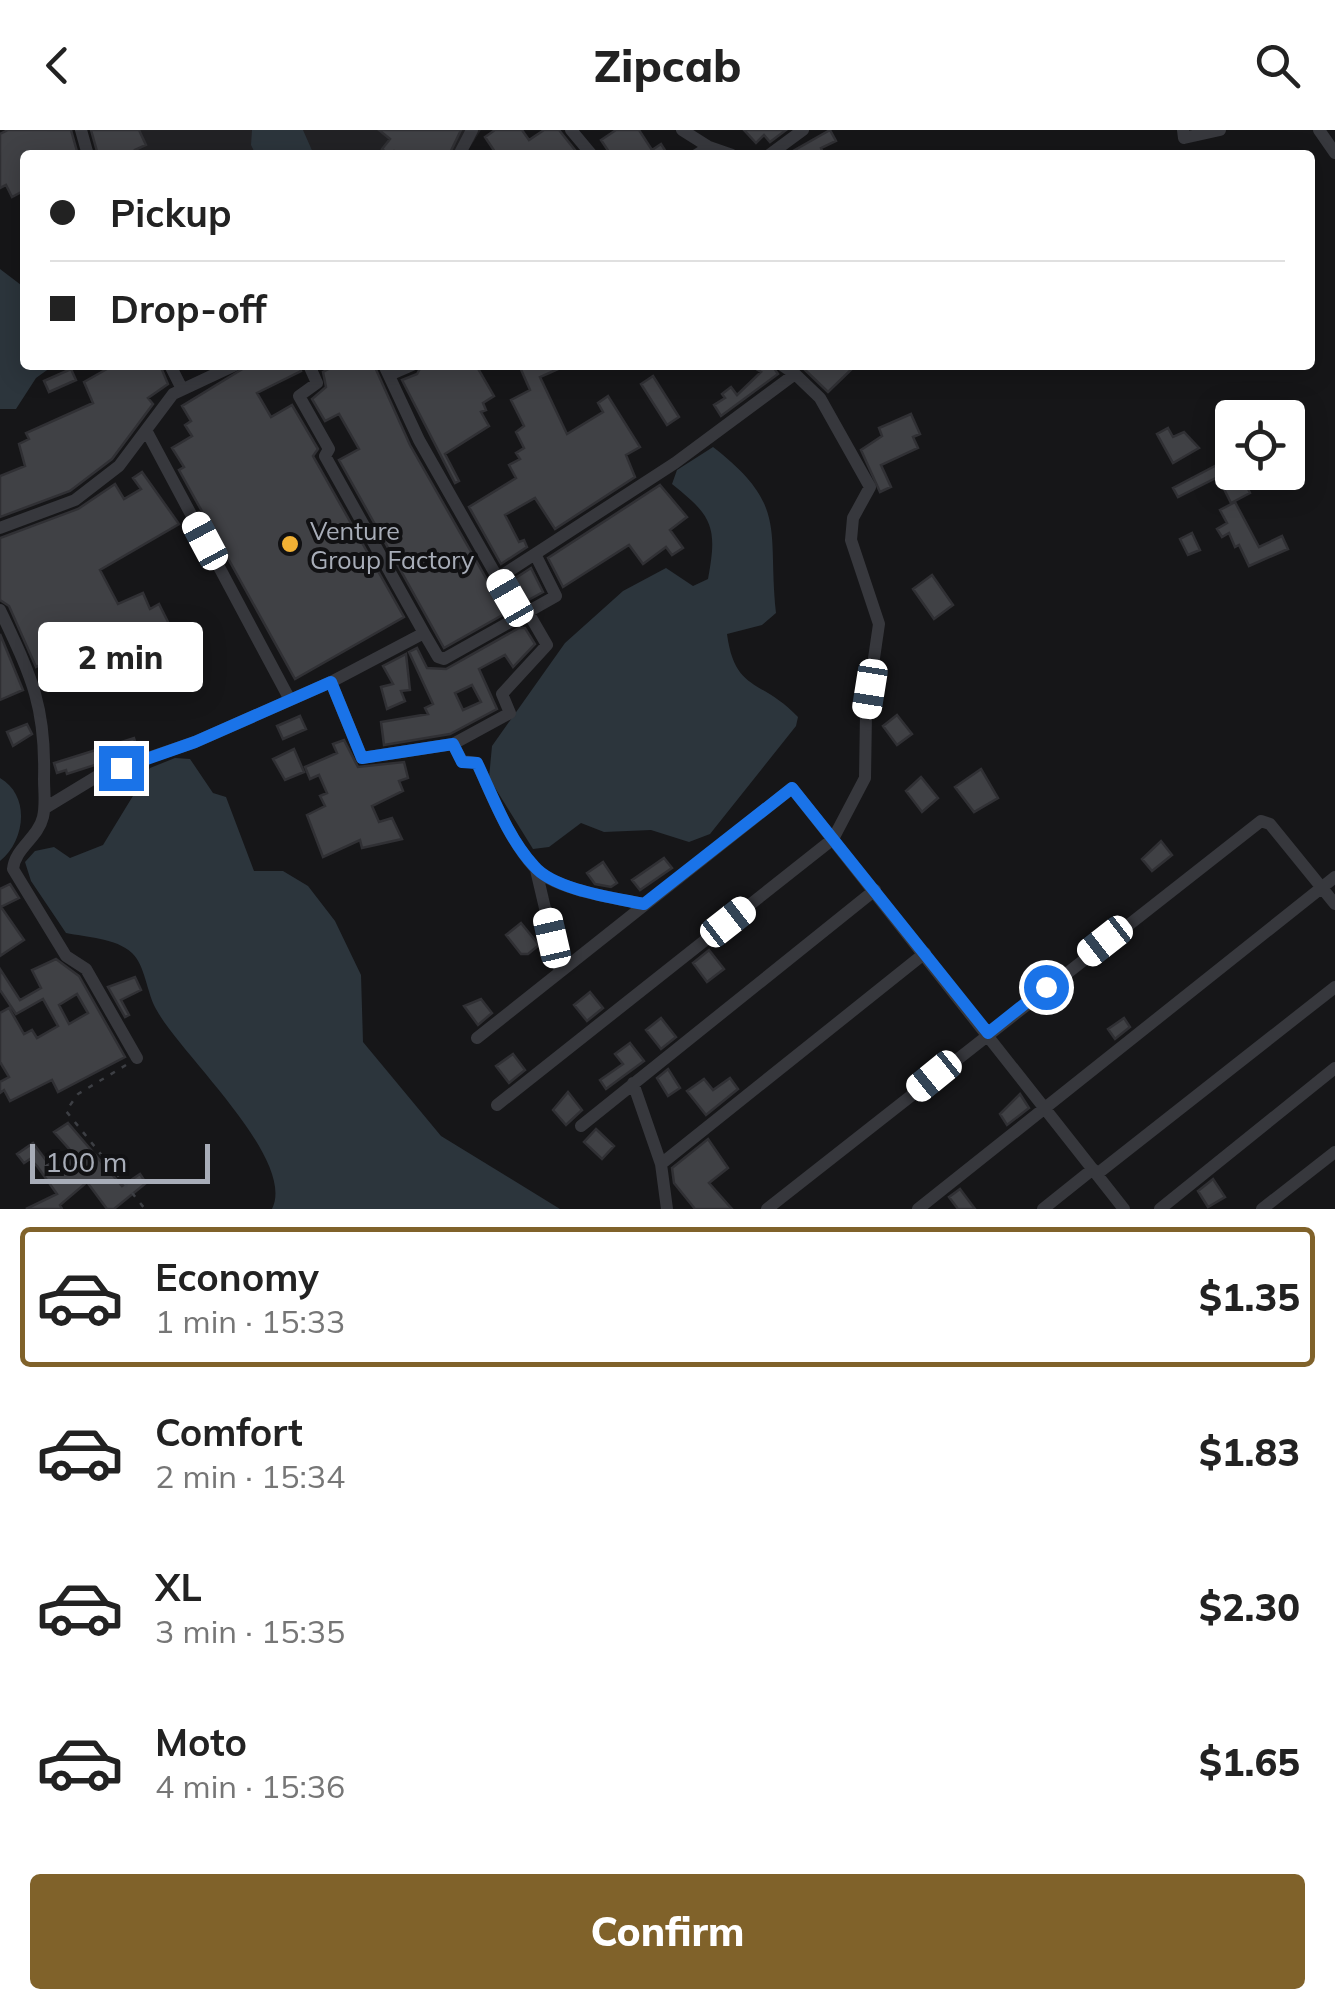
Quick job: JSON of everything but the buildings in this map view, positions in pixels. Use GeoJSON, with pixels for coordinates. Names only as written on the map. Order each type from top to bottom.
{"type":"FeatureCollection","features":[{"type":"Feature","properties":{"kind":"street"},"geometry":{"type":"LineString","coordinates":[[572,130],[588,150]]}},
{"type":"Feature","properties":{"kind":"street"},"geometry":{"type":"LineString","coordinates":[[682,130],[719,150]]}},
{"type":"Feature","properties":{"kind":"street"},"geometry":{"type":"LineString","coordinates":[[776,150],[803,130]]}},
{"type":"Feature","properties":{"kind":"street"},"geometry":{"type":"LineString","coordinates":[[1183,130],[1184,138],[1220,130]]}},
{"type":"Feature","properties":{"kind":"street"},"geometry":{"type":"LineString","coordinates":[[1319,130],[1335,153]]}},
{"type":"Feature","properties":{"kind":"street"},"geometry":{"type":"LineString","coordinates":[[703,150],[709,146]]}},
{"type":"Feature","properties":{"kind":"street"},"geometry":{"type":"LineString","coordinates":[[172,370],[182,389]]}},
{"type":"Feature","properties":{"kind":"street"},"geometry":{"type":"LineString","coordinates":[[0,528],[75,500],[120,466],[155,413],[182,389],[224,370]]}},
{"type":"Feature","properties":{"kind":"street"},"geometry":{"type":"LineString","coordinates":[[311,370],[317,383],[299,396],[329,450],[324,456],[438,657],[444,659],[556,596],[536,554]]}},
{"type":"Feature","properties":{"kind":"street"},"geometry":{"type":"LineString","coordinates":[[331,682],[362,758],[453,744],[510,713],[502,694],[547,645],[498,578],[419,440],[387,370]]}},
{"type":"Feature","properties":{"kind":"street"},"geometry":{"type":"LineString","coordinates":[[497,1105],[834,839],[866,778],[865,724],[879,624],[850,540],[853,518],[870,487],[820,398],[789,370]]}},
{"type":"Feature","properties":{"kind":"street"},"geometry":{"type":"LineString","coordinates":[[498,578],[675,463],[795,374]]}},
{"type":"Feature","properties":{"kind":"street"},"geometry":{"type":"LineString","coordinates":[[146,430],[289,698]]}},
{"type":"Feature","properties":{"kind":"street"},"geometry":{"type":"LineString","coordinates":[[0,610],[43,714],[45,808],[40,830],[17,854],[7,872],[66,956],[86,969],[137,1058]]}},
{"type":"Feature","properties":{"kind":"street"},"geometry":{"type":"LineString","coordinates":[[45,808],[101,774],[195,742],[331,682],[424,633]]}},
{"type":"Feature","properties":{"kind":"street"},"geometry":{"type":"LineString","coordinates":[[453,744],[462,762],[477,763],[506,824],[536,870],[560,972]]}},
{"type":"Feature","properties":{"kind":"street"},"geometry":{"type":"LineString","coordinates":[[477,1038],[792,788],[1124,1209]]}},
{"type":"Feature","properties":{"kind":"street"},"geometry":{"type":"LineString","coordinates":[[767,1209],[1261,821],[1270,824],[1335,904]]}},
{"type":"Feature","properties":{"kind":"street"},"geometry":{"type":"LineString","coordinates":[[536,870],[582,891],[644,904]]}},
{"type":"Feature","properties":{"kind":"street"},"geometry":{"type":"LineString","coordinates":[[918,1209],[1335,877]]}},
{"type":"Feature","properties":{"kind":"street"},"geometry":{"type":"LineString","coordinates":[[581,1126],[875,890]]}},
{"type":"Feature","properties":{"kind":"street"},"geometry":{"type":"LineString","coordinates":[[661,1164],[925,954]]}},
{"type":"Feature","properties":{"kind":"street"},"geometry":{"type":"LineString","coordinates":[[1043,1209],[1335,986]]}},
{"type":"Feature","properties":{"kind":"street"},"geometry":{"type":"LineString","coordinates":[[1160,1209],[1335,1068]]}},
{"type":"Feature","properties":{"kind":"street"},"geometry":{"type":"LineString","coordinates":[[633,1083],[661,1164],[667,1209]]}},
{"type":"Feature","properties":{"kind":"street"},"geometry":{"type":"LineString","coordinates":[[1262,1209],[1335,1152]]}},
{"type":"Feature","properties":{"kind":"path"},"geometry":{"type":"LineString","coordinates":[[137,1058],[68,1101],[66,1110],[145,1209]]}},
{"type":"Feature","properties":{"kind":"shaded area"},"geometry":{"type":"Polygon","coordinates":[[[116,130],[481,130],[468,150],[122,150],[116,130]]]}},
{"type":"Feature","properties":{"kind":"shaded area"},"geometry":{"type":"Polygon","coordinates":[[[252,130],[303,130],[312,150],[254,150],[252,130]]]}},
{"type":"Feature","properties":{"kind":"shaded area"},"geometry":{"type":"Polygon","coordinates":[[[0,269],[20,284],[20,370],[47,370],[36,378],[16,409],[0,409],[0,269]]]}},
{"type":"Feature","properties":{"kind":"shaded area"},"geometry":{"type":"Polygon","coordinates":[[[713,447],[754,486],[764,503],[772,539],[776,613],[762,625],[727,634],[731,653],[743,676],[798,717],[796,726],[710,834],[689,842],[651,830],[604,832],[581,823],[549,847],[533,849],[489,778],[492,746],[565,643],[623,591],[666,568],[693,586],[708,579],[712,546],[709,524],[696,505],[672,484],[677,470],[713,447]]]}},
{"type":"Feature","properties":{"kind":"shaded area"},"geometry":{"type":"Polygon","coordinates":[[[175,758],[190,759],[213,793],[226,797],[254,871],[283,871],[308,886],[335,921],[361,975],[363,1042],[441,1136],[560,1209],[272,1209],[275,1188],[268,1163],[232,1107],[156,1009],[136,958],[118,944],[66,933],[31,881],[25,862],[35,851],[54,847],[70,858],[103,845],[150,768],[175,758]]]}},
{"type":"Feature","properties":{"kind":"shaded area"},"geometry":{"type":"Polygon","coordinates":[[[0,778],[17,796],[21,819],[15,842],[0,861],[0,778]]]}},
{"type":"Feature","properties":{"kind":"place","name":"Venture Group Factory"},"geometry":{"type":"Point","coordinates":[290,544]}},
{"type":"Feature","properties":{"kind":"route"},"geometry":{"type":"LineString","coordinates":[[121,768],[195,742],[331,682],[362,758],[453,744],[462,762],[477,763],[506,824],[536,870],[582,891],[644,904],[792,788],[988,1033],[1046,987]]}}]}
